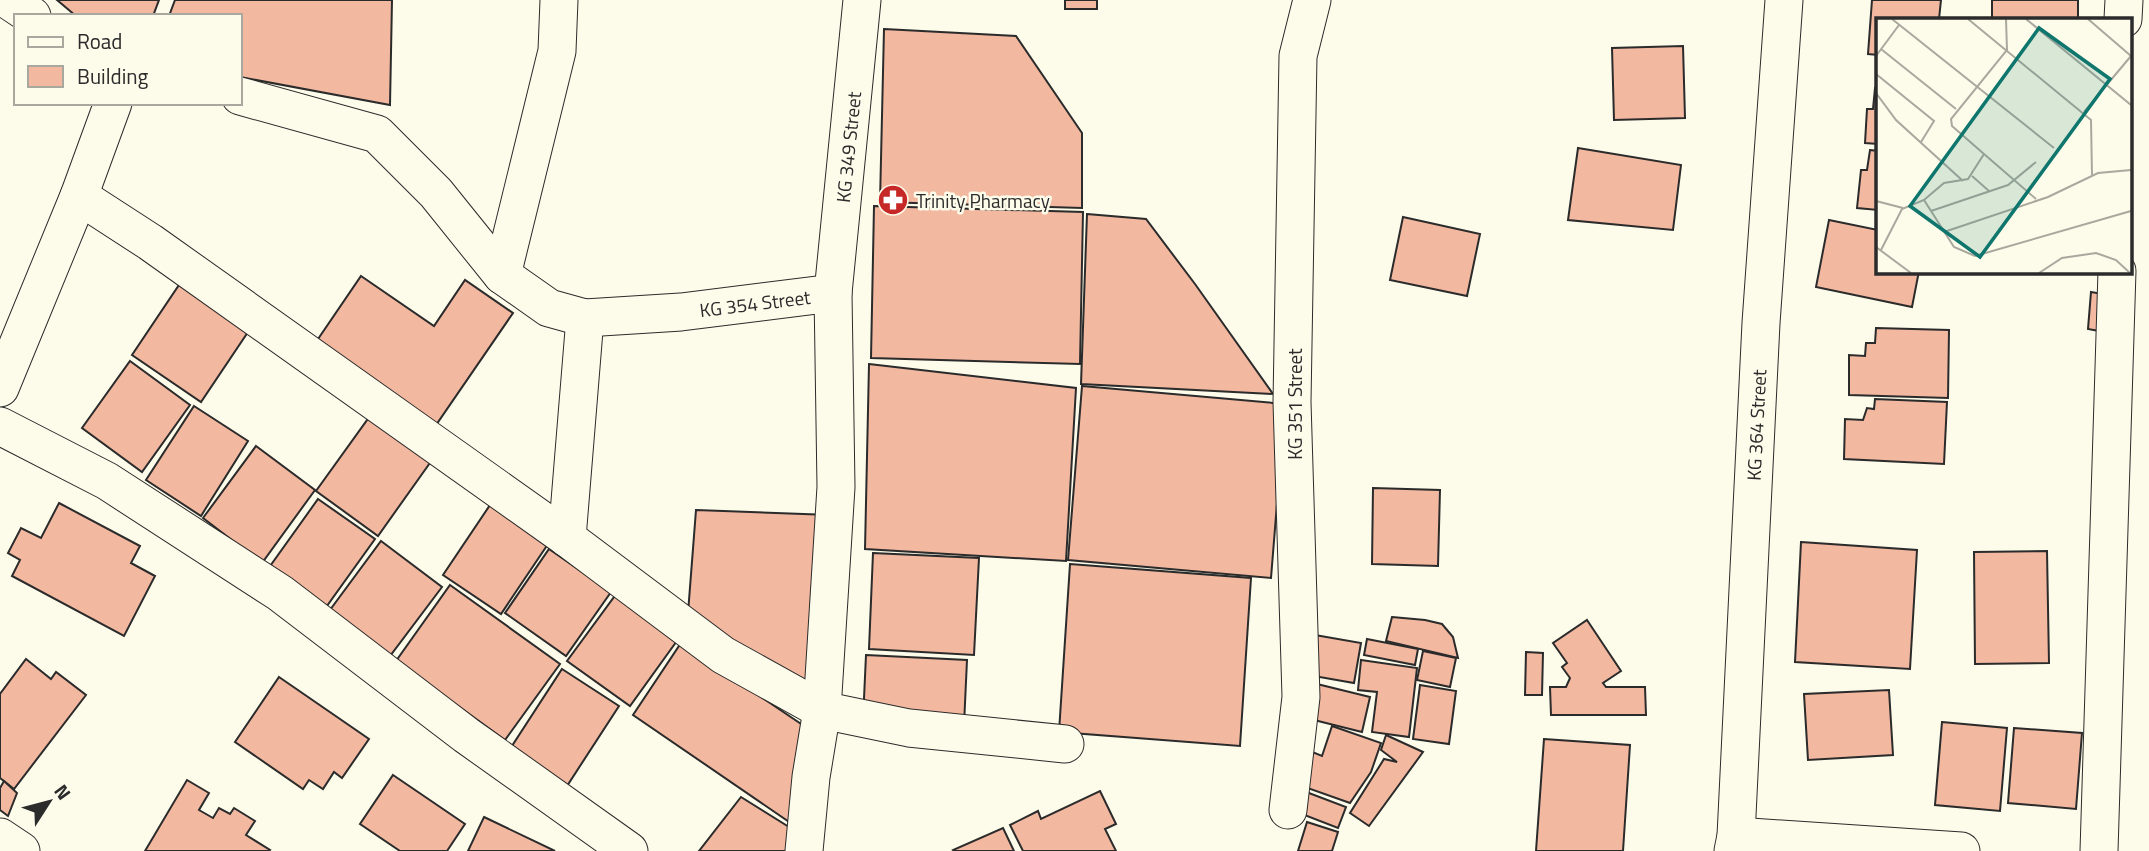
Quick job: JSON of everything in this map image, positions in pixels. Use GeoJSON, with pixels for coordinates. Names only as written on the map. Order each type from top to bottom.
{"type":"FeatureCollection","features":[{"type":"Feature","properties":{"kind":"street"},"geometry":{"type":"LineString","coordinates":[[8,0],[29,14]]}},
{"type":"Feature","properties":{"kind":"street"},"geometry":{"type":"LineString","coordinates":[[502,275],[557,51],[559,0]]}},
{"type":"Feature","properties":{"kind":"street","name":"KG 349 Street"},"geometry":{"type":"LineString","coordinates":[[833,293],[862,0]]}},
{"type":"Feature","properties":{"kind":"street","name":"KG 351 Street"},"geometry":{"type":"LineString","coordinates":[[1288,810],[1301,697],[1292,401],[1298,56],[1312,0]]}},
{"type":"Feature","properties":{"kind":"street","name":"KG 364 Street"},"geometry":{"type":"LineString","coordinates":[[1735,843],[1761,323],[1784,0]]}},
{"type":"Feature","properties":{"kind":"street"},"geometry":{"type":"LineString","coordinates":[[2123,18],[2124,0]]}},
{"type":"Feature","properties":{"kind":"street","name":"KG 354 Street"},"geometry":{"type":"LineString","coordinates":[[242,97],[377,134],[436,192],[502,275],[549,308],[585,318],[681,312],[833,293],[836,487],[822,710],[811,777],[804,851]]}},
{"type":"Feature","properties":{"kind":"street"},"geometry":{"type":"LineString","coordinates":[[0,388],[79,196],[112,105]]}},
{"type":"Feature","properties":{"kind":"street"},"geometry":{"type":"LineString","coordinates":[[79,196],[150,242],[567,538],[723,655],[822,710],[909,728],[1065,744]]}},
{"type":"Feature","properties":{"kind":"street"},"geometry":{"type":"LineString","coordinates":[[2099,851],[2117,273]]}},
{"type":"Feature","properties":{"kind":"street"},"geometry":{"type":"LineString","coordinates":[[567,538],[585,318]]}},
{"type":"Feature","properties":{"kind":"street"},"geometry":{"type":"LineString","coordinates":[[0,426],[107,481],[280,593],[466,735],[629,851]]}},
{"type":"Feature","properties":{"kind":"street"},"geometry":{"type":"LineString","coordinates":[[0,836],[21,851]]}},
{"type":"Feature","properties":{"kind":"street"},"geometry":{"type":"LineString","coordinates":[[1735,843],[1961,851]]}},
{"type":"Feature","properties":{"kind":"building"},"geometry":{"type":"Polygon","coordinates":[[[57,0],[159,0],[154,14],[74,14],[57,0]]]}},
{"type":"Feature","properties":{"kind":"building"},"geometry":{"type":"Polygon","coordinates":[[[175,0],[392,0],[390,105],[242,77],[242,14],[170,14],[175,0]]]}},
{"type":"Feature","properties":{"kind":"building"},"geometry":{"type":"Polygon","coordinates":[[[1065,0],[1097,0],[1097,9],[1065,9],[1065,0]]]}},
{"type":"Feature","properties":{"kind":"building"},"geometry":{"type":"Polygon","coordinates":[[[1872,0],[1941,0],[1939,18],[1876,18],[1876,55],[1868,54],[1872,0]]]}},
{"type":"Feature","properties":{"kind":"building"},"geometry":{"type":"Polygon","coordinates":[[[1992,0],[2078,0],[2078,18],[1992,18],[1992,0]]]}},
{"type":"Feature","properties":{"kind":"building"},"geometry":{"type":"Polygon","coordinates":[[[884,29],[1016,36],[1082,133],[1082,208],[880,202],[884,29]]]}},
{"type":"Feature","properties":{"kind":"building"},"geometry":{"type":"Polygon","coordinates":[[[1683,46],[1685,118],[1614,120],[1612,48],[1683,46]]]}},
{"type":"Feature","properties":{"kind":"building"},"geometry":{"type":"Polygon","coordinates":[[[1875,88],[1876,144],[1865,143],[1867,109],[1873,109],[1875,88]]]}},
{"type":"Feature","properties":{"kind":"building"},"geometry":{"type":"Polygon","coordinates":[[[1578,148],[1681,165],[1673,230],[1568,220],[1578,148]]]}},
{"type":"Feature","properties":{"kind":"building"},"geometry":{"type":"Polygon","coordinates":[[[1870,150],[1876,151],[1876,210],[1857,208],[1861,170],[1867,170],[1870,150]]]}},
{"type":"Feature","properties":{"kind":"building"},"geometry":{"type":"Polygon","coordinates":[[[874,206],[1083,212],[1080,364],[871,358],[874,206]]]}},
{"type":"Feature","properties":{"kind":"building"},"geometry":{"type":"Polygon","coordinates":[[[1087,214],[1146,219],[1273,394],[1081,384],[1087,214]]]}},
{"type":"Feature","properties":{"kind":"building"},"geometry":{"type":"Polygon","coordinates":[[[1403,217],[1480,234],[1467,296],[1390,280],[1403,217]]]}},
{"type":"Feature","properties":{"kind":"building"},"geometry":{"type":"Polygon","coordinates":[[[1829,220],[1876,230],[1876,273],[1919,273],[1912,307],[1816,287],[1829,220]]]}},
{"type":"Feature","properties":{"kind":"building"},"geometry":{"type":"Polygon","coordinates":[[[361,276],[434,326],[465,280],[513,313],[436,425],[316,342],[361,276]]]}},
{"type":"Feature","properties":{"kind":"building"},"geometry":{"type":"Polygon","coordinates":[[[183,279],[252,326],[201,402],[132,355],[183,279]]]}},
{"type":"Feature","properties":{"kind":"building"},"geometry":{"type":"Polygon","coordinates":[[[2091,292],[2103,294],[2099,331],[2088,329],[2091,292]]]}},
{"type":"Feature","properties":{"kind":"building"},"geometry":{"type":"Polygon","coordinates":[[[1876,328],[1949,330],[1948,398],[1849,395],[1849,355],[1865,356],[1866,343],[1875,343],[1876,328]]]}},
{"type":"Feature","properties":{"kind":"building"},"geometry":{"type":"Polygon","coordinates":[[[130,361],[190,405],[142,472],[82,428],[130,361]]]}},
{"type":"Feature","properties":{"kind":"building"},"geometry":{"type":"Polygon","coordinates":[[[869,364],[1076,388],[1066,561],[865,549],[869,364]]]}},
{"type":"Feature","properties":{"kind":"building"},"geometry":{"type":"Polygon","coordinates":[[[1082,386],[1285,404],[1271,578],[1068,560],[1082,386]]]}},
{"type":"Feature","properties":{"kind":"building"},"geometry":{"type":"Polygon","coordinates":[[[1875,399],[1947,402],[1944,464],[1844,459],[1845,419],[1863,420],[1867,408],[1874,409],[1875,399]]]}},
{"type":"Feature","properties":{"kind":"building"},"geometry":{"type":"Polygon","coordinates":[[[194,406],[248,441],[201,516],[146,480],[194,406]]]}},
{"type":"Feature","properties":{"kind":"building"},"geometry":{"type":"Polygon","coordinates":[[[370,416],[432,460],[378,536],[316,491],[370,416]]]}},
{"type":"Feature","properties":{"kind":"building"},"geometry":{"type":"Polygon","coordinates":[[[256,446],[315,490],[262,563],[203,518],[256,446]]]}},
{"type":"Feature","properties":{"kind":"building"},"geometry":{"type":"Polygon","coordinates":[[[1373,488],[1440,490],[1438,566],[1372,564],[1373,488]]]}},
{"type":"Feature","properties":{"kind":"building"},"geometry":{"type":"Polygon","coordinates":[[[318,499],[375,539],[324,610],[268,569],[318,499]]]}},
{"type":"Feature","properties":{"kind":"building"},"geometry":{"type":"Polygon","coordinates":[[[59,503],[140,546],[131,563],[155,576],[124,636],[12,576],[20,560],[8,553],[21,528],[41,538],[59,503]]]}},
{"type":"Feature","properties":{"kind":"building"},"geometry":{"type":"Polygon","coordinates":[[[490,505],[548,544],[501,614],[443,575],[490,505]]]}},
{"type":"Feature","properties":{"kind":"building"},"geometry":{"type":"Polygon","coordinates":[[[696,510],[830,515],[813,694],[688,613],[696,510]]]}},
{"type":"Feature","properties":{"kind":"building"},"geometry":{"type":"Polygon","coordinates":[[[381,541],[442,587],[387,660],[327,614],[381,541]]]}},
{"type":"Feature","properties":{"kind":"building"},"geometry":{"type":"Polygon","coordinates":[[[1801,542],[1917,550],[1910,669],[1795,662],[1801,542]]]}},
{"type":"Feature","properties":{"kind":"building"},"geometry":{"type":"Polygon","coordinates":[[[549,549],[611,592],[566,656],[505,613],[549,549]]]}},
{"type":"Feature","properties":{"kind":"building"},"geometry":{"type":"Polygon","coordinates":[[[2047,551],[2049,663],[1975,664],[1974,552],[2047,551]]]}},
{"type":"Feature","properties":{"kind":"building"},"geometry":{"type":"Polygon","coordinates":[[[873,553],[979,558],[974,655],[869,649],[873,553]]]}},
{"type":"Feature","properties":{"kind":"building"},"geometry":{"type":"Polygon","coordinates":[[[1070,564],[1251,578],[1240,746],[1059,732],[1070,564]]]}},
{"type":"Feature","properties":{"kind":"building"},"geometry":{"type":"Polygon","coordinates":[[[450,585],[560,664],[505,740],[396,661],[450,585]]]}},
{"type":"Feature","properties":{"kind":"building"},"geometry":{"type":"Polygon","coordinates":[[[617,593],[679,638],[630,706],[567,661],[617,593]]]}},
{"type":"Feature","properties":{"kind":"building"},"geometry":{"type":"Polygon","coordinates":[[[1392,617],[1442,624],[1453,637],[1458,658],[1386,641],[1392,617]]]}},
{"type":"Feature","properties":{"kind":"building"},"geometry":{"type":"Polygon","coordinates":[[[1587,620],[1621,671],[1603,683],[1606,687],[1645,687],[1646,715],[1551,715],[1550,687],[1566,687],[1570,678],[1562,667],[1567,663],[1553,643],[1587,620]]]}},
{"type":"Feature","properties":{"kind":"building"},"geometry":{"type":"Polygon","coordinates":[[[1315,635],[1361,643],[1354,683],[1308,675],[1315,635]]]}},
{"type":"Feature","properties":{"kind":"building"},"geometry":{"type":"Polygon","coordinates":[[[1367,639],[1418,649],[1415,665],[1364,655],[1367,639]]]}},
{"type":"Feature","properties":{"kind":"building"},"geometry":{"type":"Polygon","coordinates":[[[681,643],[810,730],[798,828],[633,715],[681,643]]]}},
{"type":"Feature","properties":{"kind":"building"},"geometry":{"type":"Polygon","coordinates":[[[1423,651],[1456,658],[1450,687],[1417,680],[1423,651]]]}},
{"type":"Feature","properties":{"kind":"building"},"geometry":{"type":"Polygon","coordinates":[[[1526,652],[1543,653],[1542,695],[1525,695],[1526,652]]]}},
{"type":"Feature","properties":{"kind":"building"},"geometry":{"type":"Polygon","coordinates":[[[866,655],[967,660],[964,725],[863,720],[866,655]]]}},
{"type":"Feature","properties":{"kind":"building"},"geometry":{"type":"Polygon","coordinates":[[[26,659],[51,679],[56,672],[86,695],[14,789],[0,778],[0,694],[26,659]]]}},
{"type":"Feature","properties":{"kind":"building"},"geometry":{"type":"Polygon","coordinates":[[[1361,660],[1417,668],[1409,737],[1372,732],[1377,692],[1358,690],[1361,660]]]}},
{"type":"Feature","properties":{"kind":"building"},"geometry":{"type":"Polygon","coordinates":[[[562,669],[619,706],[567,786],[510,749],[562,669]]]}},
{"type":"Feature","properties":{"kind":"building"},"geometry":{"type":"Polygon","coordinates":[[[279,677],[369,739],[342,778],[334,772],[323,789],[309,780],[303,789],[235,742],[279,677]]]}},
{"type":"Feature","properties":{"kind":"building"},"geometry":{"type":"Polygon","coordinates":[[[1317,684],[1370,697],[1362,732],[1310,719],[1317,684]]]}},
{"type":"Feature","properties":{"kind":"building"},"geometry":{"type":"Polygon","coordinates":[[[1420,685],[1456,691],[1449,744],[1413,739],[1420,685]]]}},
{"type":"Feature","properties":{"kind":"building"},"geometry":{"type":"Polygon","coordinates":[[[1889,690],[1893,755],[1808,760],[1804,694],[1889,690]]]}},
{"type":"Feature","properties":{"kind":"building"},"geometry":{"type":"Polygon","coordinates":[[[1942,722],[2007,728],[2000,811],[1935,805],[1942,722]]]}},
{"type":"Feature","properties":{"kind":"building"},"geometry":{"type":"Polygon","coordinates":[[[1332,726],[1381,743],[1371,772],[1350,803],[1299,785],[1310,751],[1322,756],[1332,726]]]}},
{"type":"Feature","properties":{"kind":"building"},"geometry":{"type":"Polygon","coordinates":[[[2014,728],[2082,733],[2076,809],[2008,803],[2014,728]]]}},
{"type":"Feature","properties":{"kind":"building"},"geometry":{"type":"Polygon","coordinates":[[[1386,735],[1423,752],[1369,826],[1350,813],[1384,759],[1397,762],[1381,750],[1386,735]]]}},
{"type":"Feature","properties":{"kind":"building"},"geometry":{"type":"Polygon","coordinates":[[[1544,739],[1630,745],[1623,851],[1536,851],[1544,739]]]}},
{"type":"Feature","properties":{"kind":"building"},"geometry":{"type":"Polygon","coordinates":[[[393,775],[465,824],[447,851],[400,851],[360,824],[393,775]]]}},
{"type":"Feature","properties":{"kind":"building"},"geometry":{"type":"Polygon","coordinates":[[[187,780],[209,793],[199,810],[213,818],[219,808],[230,814],[234,808],[255,821],[246,835],[270,850],[145,851],[187,780]]]}},
{"type":"Feature","properties":{"kind":"building"},"geometry":{"type":"Polygon","coordinates":[[[4,781],[17,793],[8,816],[0,810],[0,788],[4,781]]]}},
{"type":"Feature","properties":{"kind":"building"},"geometry":{"type":"Polygon","coordinates":[[[1301,790],[1346,807],[1338,828],[1294,811],[1301,790]]]}},
{"type":"Feature","properties":{"kind":"building"},"geometry":{"type":"Polygon","coordinates":[[[1100,791],[1116,824],[1105,829],[1116,851],[1023,851],[1010,825],[1038,811],[1041,819],[1100,791]]]}},
{"type":"Feature","properties":{"kind":"building"},"geometry":{"type":"Polygon","coordinates":[[[741,797],[797,832],[797,851],[699,851],[741,797]]]}},
{"type":"Feature","properties":{"kind":"building"},"geometry":{"type":"Polygon","coordinates":[[[484,817],[555,851],[468,851],[484,817]]]}},
{"type":"Feature","properties":{"kind":"building"},"geometry":{"type":"Polygon","coordinates":[[[1307,822],[1338,832],[1332,851],[1298,851],[1307,822]]]}},
{"type":"Feature","properties":{"kind":"building"},"geometry":{"type":"Polygon","coordinates":[[[1003,828],[1014,851],[953,850],[1003,828]]]}},
{"type":"Feature","properties":{"kind":"place","name":"Trinity Pharmacy"},"geometry":{"type":"Point","coordinates":[893,200]}}]}
